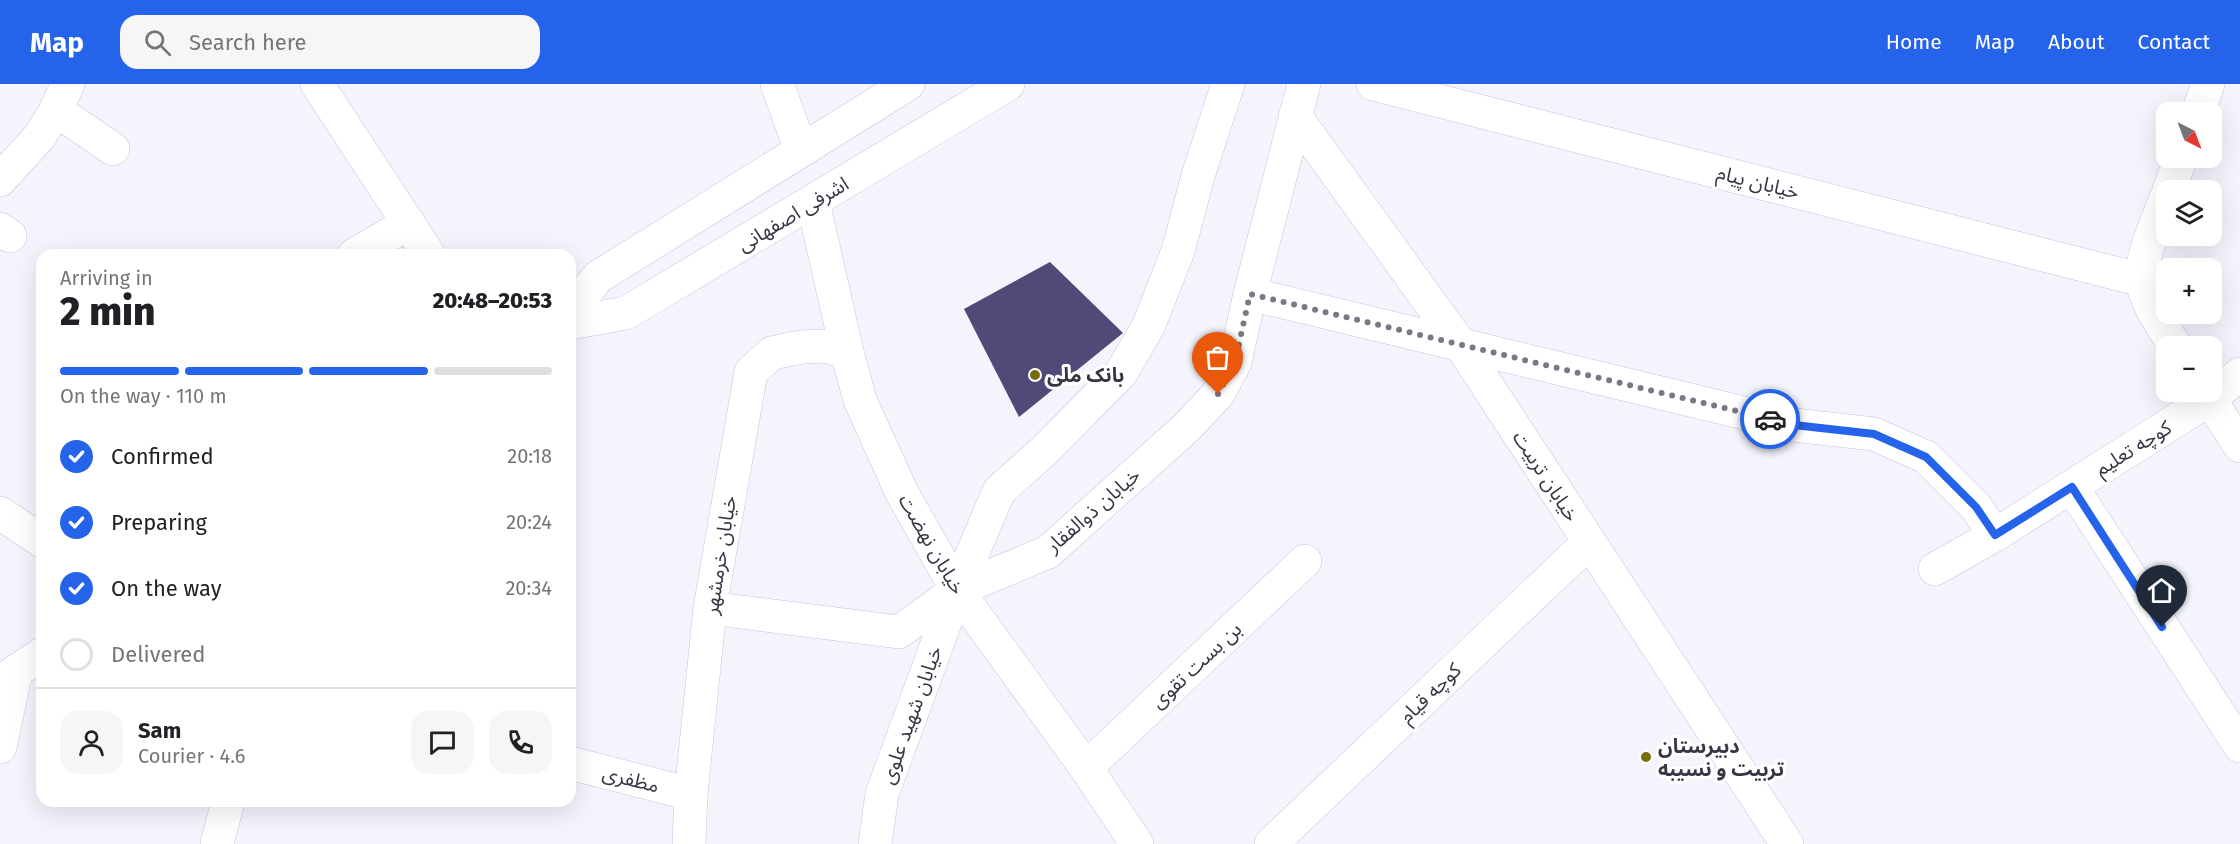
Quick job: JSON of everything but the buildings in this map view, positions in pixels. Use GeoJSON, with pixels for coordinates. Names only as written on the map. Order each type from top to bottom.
{"type":"FeatureCollection","features":[{"type":"Feature","properties":{"kind":"street"},"geometry":{"type":"LineString","coordinates":[[318,84],[425,249]]}},
{"type":"Feature","properties":{"kind":"street"},"geometry":{"type":"LineString","coordinates":[[777,84],[801,150]]}},
{"type":"Feature","properties":{"kind":"street"},"geometry":{"type":"LineString","coordinates":[[576,304],[598,277],[908,84]]}},
{"type":"Feature","properties":{"kind":"street","name":"اشرفی اصفهانی"},"geometry":{"type":"LineString","coordinates":[[576,322],[626,313],[1008,84]]}},
{"type":"Feature","properties":{"kind":"street"},"geometry":{"type":"LineString","coordinates":[[957,590],[999,491],[1045,450],[1121,373],[1148,327],[1178,251],[1198,176],[1228,84]]}},
{"type":"Feature","properties":{"kind":"street","name":"خیابان ذوالفقار"},"geometry":{"type":"LineString","coordinates":[[710,608],[899,632],[957,590],[1048,552],[1187,427],[1218,394],[1235,362],[1250,294],[1304,84]]}},
{"type":"Feature","properties":{"kind":"street","name":"خیابان پیام"},"geometry":{"type":"LineString","coordinates":[[1373,84],[2142,280]]}},
{"type":"Feature","properties":{"kind":"street"},"geometry":{"type":"LineString","coordinates":[[2202,102],[2208,84]]}},
{"type":"Feature","properties":{"kind":"street"},"geometry":{"type":"LineString","coordinates":[[0,180],[40,136],[62,97],[113,149]]}},
{"type":"Feature","properties":{"kind":"street","name":"خیابان تربیت"},"geometry":{"type":"LineString","coordinates":[[1295,116],[1460,344],[1787,844]]}},
{"type":"Feature","properties":{"kind":"street","name":"خیابان نهضت"},"geometry":{"type":"LineString","coordinates":[[813,202],[860,400],[902,493],[957,590],[1086,768],[1137,844]]}},
{"type":"Feature","properties":{"kind":"street"},"geometry":{"type":"LineString","coordinates":[[2156,222],[2148,242],[2142,280],[2154,313],[2169,336]]}},
{"type":"Feature","properties":{"kind":"street"},"geometry":{"type":"LineString","coordinates":[[364,249],[409,223]]}},
{"type":"Feature","properties":{"kind":"street"},"geometry":{"type":"LineString","coordinates":[[1250,294],[1794,425],[1874,434],[1926,457],[1976,507],[1995,535]]}},
{"type":"Feature","properties":{"kind":"street","name":"خیابان خرمشهر"},"geometry":{"type":"LineString","coordinates":[[689,844],[691,794],[710,608],[751,372],[772,353],[801,346],[824,346],[847,352]]}},
{"type":"Feature","properties":{"kind":"street","name":"کوچه تعلیم"},"geometry":{"type":"LineString","coordinates":[[2222,385],[2240,374]]}},
{"type":"Feature","properties":{"kind":"street","name":"کوچه تعلیم"},"geometry":{"type":"LineString","coordinates":[[1935,569],[2072,487],[2197,402]]}},
{"type":"Feature","properties":{"kind":"street"},"geometry":{"type":"LineString","coordinates":[[2212,402],[2240,446]]}},
{"type":"Feature","properties":{"kind":"street"},"geometry":{"type":"LineString","coordinates":[[2072,487],[2240,746]]}},
{"type":"Feature","properties":{"kind":"street"},"geometry":{"type":"LineString","coordinates":[[0,513],[36,537]]}},
{"type":"Feature","properties":{"kind":"street","name":"کوچه قیام"},"geometry":{"type":"LineString","coordinates":[[1271,844],[1589,542]]}},
{"type":"Feature","properties":{"kind":"street","name":"بن بست تقوی"},"geometry":{"type":"LineString","coordinates":[[1086,768],[1305,561]]}},
{"type":"Feature","properties":{"kind":"street","name":"خیابان شهید علوی"},"geometry":{"type":"LineString","coordinates":[[875,844],[882,794],[957,590]]}},
{"type":"Feature","properties":{"kind":"street"},"geometry":{"type":"LineString","coordinates":[[0,747],[19,669]]}},
{"type":"Feature","properties":{"kind":"street","name":"مظفری"},"geometry":{"type":"LineString","coordinates":[[576,765],[691,794]]}},
{"type":"Feature","properties":{"kind":"street"},"geometry":{"type":"LineString","coordinates":[[217,844],[226,807]]}},
{"type":"Feature","properties":{"kind":"way so far"},"geometry":{"type":"LineString","coordinates":[[1218,394],[1235,362],[1250,294],[1770,419]]}},
{"type":"Feature","properties":{"kind":"place","name":"بانک ملی"},"geometry":{"type":"Point","coordinates":[1035,375]}},
{"type":"Feature","properties":{"kind":"place","name":"دبیرستان تربیت و نسیبه"},"geometry":{"type":"Point","coordinates":[1646,757]}},
{"type":"Feature","properties":{"kind":"route"},"geometry":{"type":"LineString","coordinates":[[1770,419],[1794,425],[1874,434],[1926,457],[1976,507],[1995,535],[2072,487],[2162,627]]}}]}
